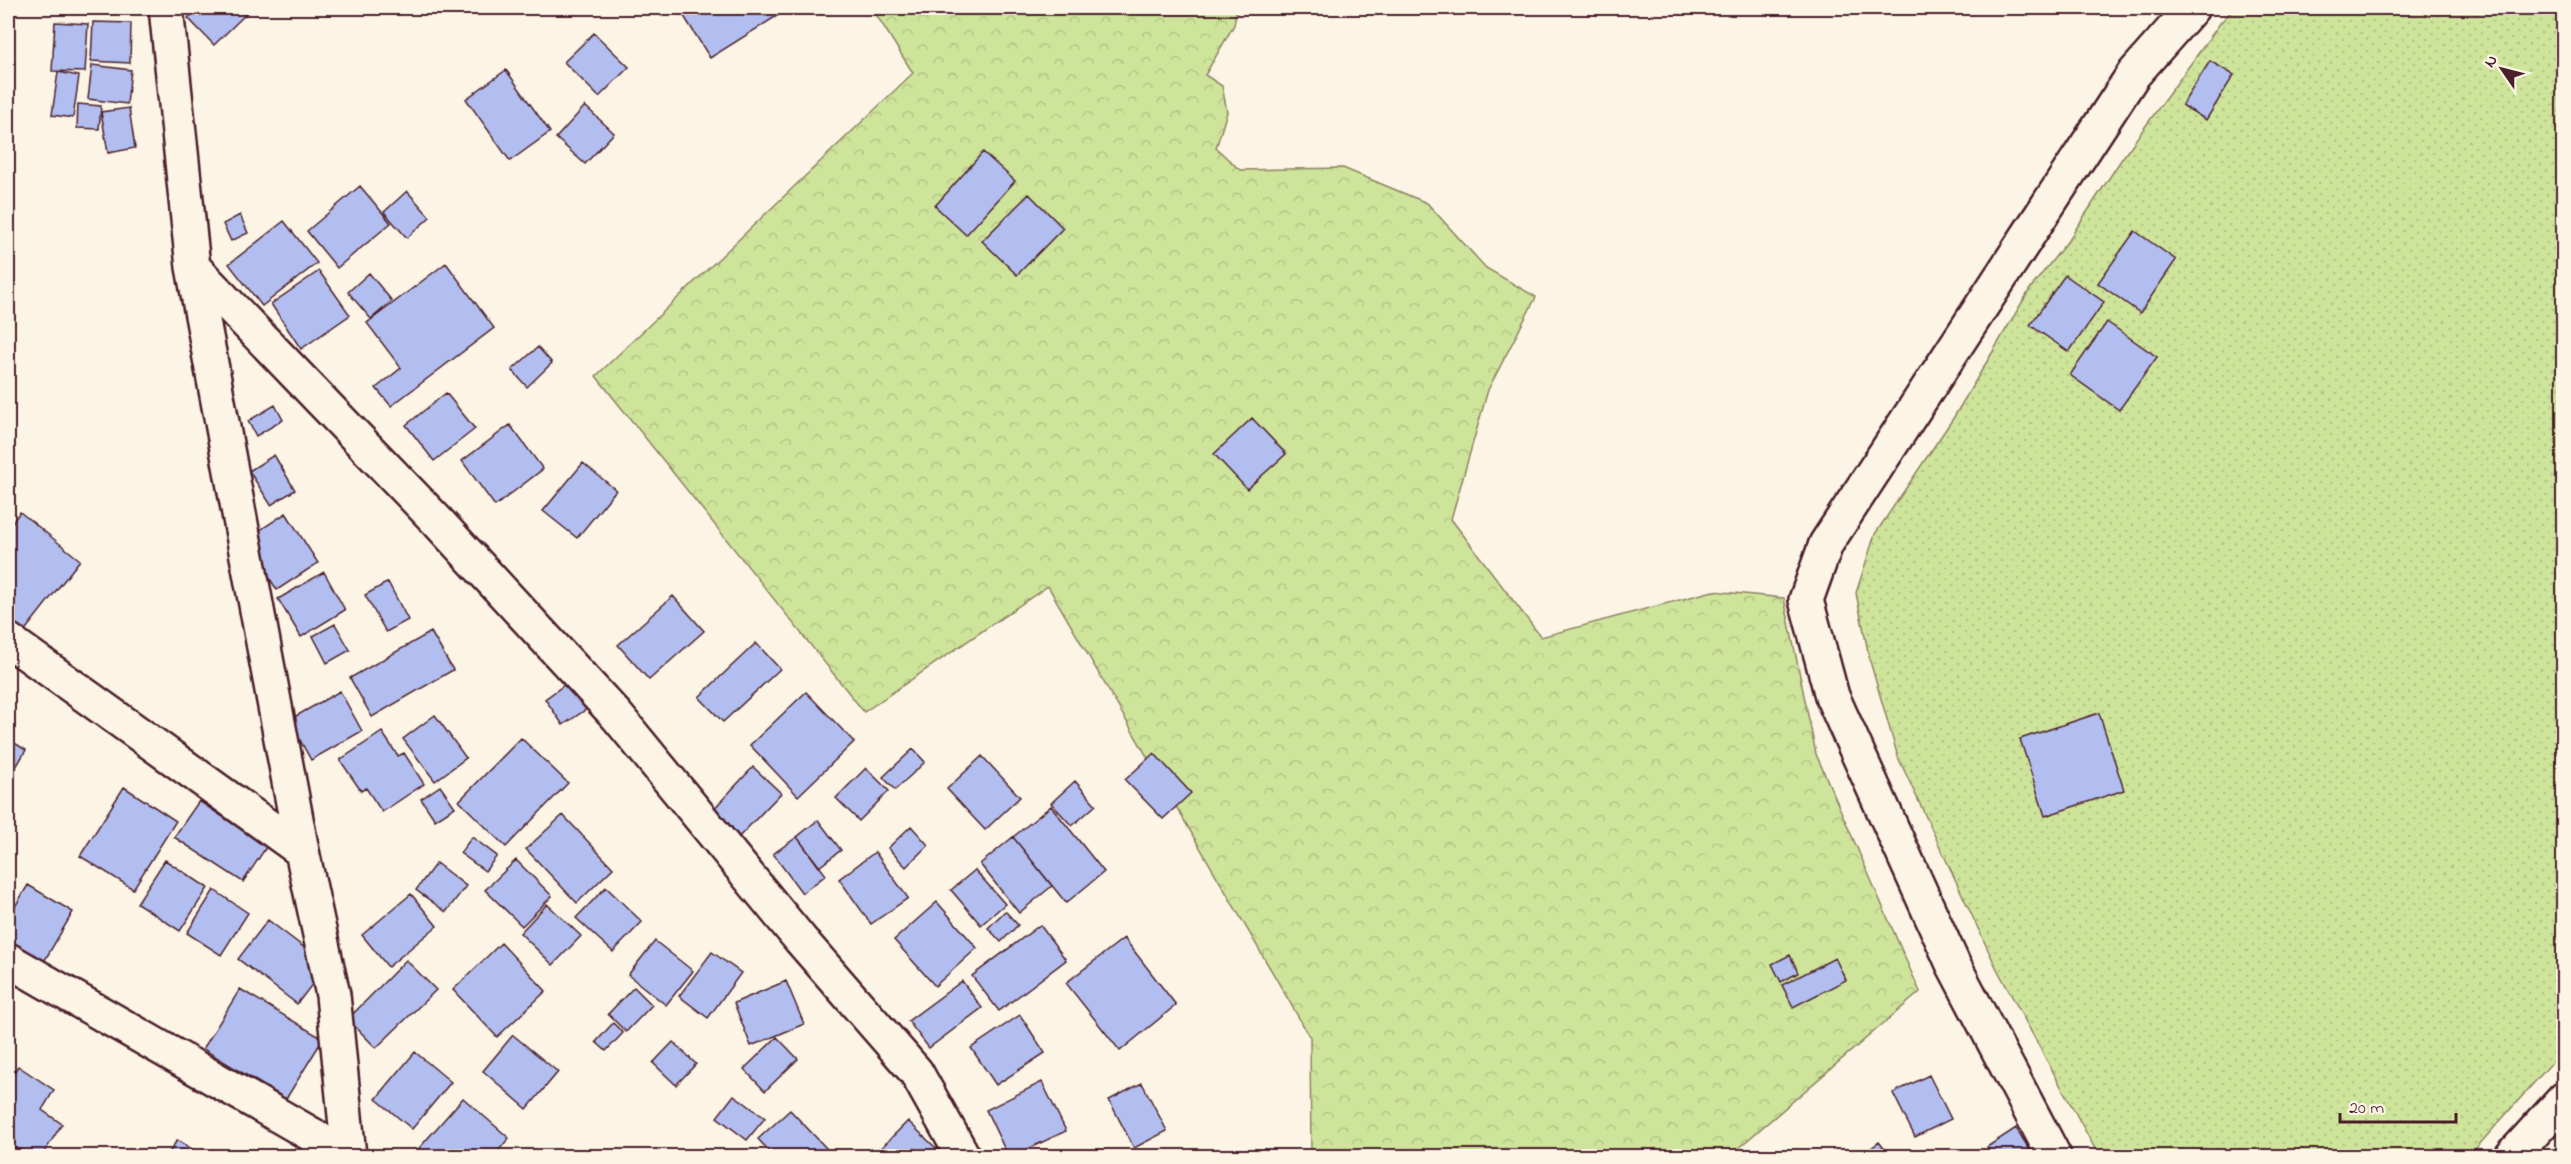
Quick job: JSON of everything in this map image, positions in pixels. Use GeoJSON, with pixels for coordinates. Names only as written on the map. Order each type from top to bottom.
{"type":"FeatureCollection","features":[{"type":"Feature","properties":{"kind":"street"},"geometry":{"type":"LineString","coordinates":[[166,8],[193,267],[302,851],[333,995],[349,1156]]}},
{"type":"Feature","properties":{"kind":"street"},"geometry":{"type":"LineString","coordinates":[[2054,1156],[1953,964],[1892,834],[1832,696],[1806,600],[1826,544],[2133,75],[2192,8]]}},
{"type":"Feature","properties":{"kind":"street"},"geometry":{"type":"LineString","coordinates":[[193,267],[438,522],[616,716],[800,939],[916,1072],[963,1156]]}},
{"type":"Feature","properties":{"kind":"street"},"geometry":{"type":"LineString","coordinates":[[8,640],[302,851]]}},
{"type":"Feature","properties":{"kind":"street"},"geometry":{"type":"LineString","coordinates":[[8,960],[349,1156]]}},
{"type":"Feature","properties":{"kind":"street"},"geometry":{"type":"LineString","coordinates":[[2512,1156],[2564,1099]]}},
{"type":"Feature","properties":{"kind":"green space"},"geometry":{"type":"Polygon","coordinates":[[[872,8],[1237,8],[1234,25],[1205,75],[1222,86],[1227,112],[1216,148],[1240,170],[1343,168],[1427,203],[1486,268],[1536,297],[1488,390],[1451,519],[1541,637],[1713,591],[1784,598],[1816,754],[1920,992],[1729,1156],[1311,1156],[1310,1037],[1048,586],[864,712],[596,376],[913,73],[872,8]]]}},
{"type":"Feature","properties":{"kind":"green space"},"geometry":{"type":"Polygon","coordinates":[[[2235,8],[2563,8],[2563,1050],[2469,1156],[2099,1156],[1997,969],[1898,757],[1870,661],[1856,593],[1875,534],[1954,417],[2030,289],[2070,238],[2121,160],[2221,22],[2235,8]]]}},
{"type":"Feature","properties":{"kind":"building"},"geometry":{"type":"Polygon","coordinates":[[[199,8],[251,9],[214,45],[188,18],[199,8]]]}},
{"type":"Feature","properties":{"kind":"building"},"geometry":{"type":"Polygon","coordinates":[[[691,8],[788,9],[710,58],[682,13],[691,8]]]}},
{"type":"Feature","properties":{"kind":"building"},"geometry":{"type":"Polygon","coordinates":[[[55,22],[88,24],[85,72],[52,71],[55,22]]]}},
{"type":"Feature","properties":{"kind":"building"},"geometry":{"type":"Polygon","coordinates":[[[93,22],[131,23],[130,63],[91,61],[93,22]]]}},
{"type":"Feature","properties":{"kind":"building"},"geometry":{"type":"Polygon","coordinates":[[[594,33],[629,67],[599,97],[564,62],[594,33]]]}},
{"type":"Feature","properties":{"kind":"building"},"geometry":{"type":"Polygon","coordinates":[[[2210,61],[2234,75],[2206,120],[2182,105],[2210,61]]]}},
{"type":"Feature","properties":{"kind":"building"},"geometry":{"type":"Polygon","coordinates":[[[92,65],[131,70],[127,104],[88,99],[92,65]]]}},
{"type":"Feature","properties":{"kind":"building"},"geometry":{"type":"Polygon","coordinates":[[[506,70],[550,132],[510,161],[466,99],[506,70]]]}},
{"type":"Feature","properties":{"kind":"building"},"geometry":{"type":"Polygon","coordinates":[[[58,72],[79,76],[73,118],[52,115],[58,72]]]}},
{"type":"Feature","properties":{"kind":"building"},"geometry":{"type":"Polygon","coordinates":[[[78,104],[101,106],[99,129],[77,128],[78,104]]]}},
{"type":"Feature","properties":{"kind":"building"},"geometry":{"type":"Polygon","coordinates":[[[585,106],[614,133],[585,164],[556,138],[585,106]]]}},
{"type":"Feature","properties":{"kind":"building"},"geometry":{"type":"Polygon","coordinates":[[[129,108],[135,148],[108,153],[101,112],[129,108]]]}},
{"type":"Feature","properties":{"kind":"building"},"geometry":{"type":"Polygon","coordinates":[[[983,152],[1015,181],[966,235],[935,206],[983,152]]]}},
{"type":"Feature","properties":{"kind":"building"},"geometry":{"type":"Polygon","coordinates":[[[360,186],[391,223],[337,268],[307,231],[360,186]]]}},
{"type":"Feature","properties":{"kind":"building"},"geometry":{"type":"Polygon","coordinates":[[[407,191],[430,217],[407,238],[384,212],[407,191]]]}},
{"type":"Feature","properties":{"kind":"building"},"geometry":{"type":"Polygon","coordinates":[[[1029,194],[1063,228],[1017,275],[982,241],[1029,194]]]}},
{"type":"Feature","properties":{"kind":"building"},"geometry":{"type":"Polygon","coordinates":[[[240,215],[248,233],[231,241],[223,224],[240,215]]]}},
{"type":"Feature","properties":{"kind":"building"},"geometry":{"type":"Polygon","coordinates":[[[284,221],[317,263],[262,306],[229,264],[284,221]]]}},
{"type":"Feature","properties":{"kind":"building"},"geometry":{"type":"Polygon","coordinates":[[[2135,231],[2176,260],[2140,313],[2098,283],[2135,231]]]}},
{"type":"Feature","properties":{"kind":"building"},"geometry":{"type":"Polygon","coordinates":[[[446,263],[494,328],[391,406],[376,388],[401,368],[367,323],[446,263]]]}},
{"type":"Feature","properties":{"kind":"building"},"geometry":{"type":"Polygon","coordinates":[[[319,271],[350,315],[301,349],[271,304],[319,271]]]}},
{"type":"Feature","properties":{"kind":"building"},"geometry":{"type":"Polygon","coordinates":[[[369,273],[392,301],[371,319],[348,292],[369,273]]]}},
{"type":"Feature","properties":{"kind":"building"},"geometry":{"type":"Polygon","coordinates":[[[2065,275],[2104,302],[2069,352],[2030,325],[2065,275]]]}},
{"type":"Feature","properties":{"kind":"building"},"geometry":{"type":"Polygon","coordinates":[[[2107,322],[2157,357],[2119,410],[2070,375],[2107,322]]]}},
{"type":"Feature","properties":{"kind":"building"},"geometry":{"type":"Polygon","coordinates":[[[538,347],[552,363],[527,387],[512,370],[538,347]]]}},
{"type":"Feature","properties":{"kind":"building"},"geometry":{"type":"Polygon","coordinates":[[[446,393],[475,429],[434,461],[406,425],[446,393]]]}},
{"type":"Feature","properties":{"kind":"building"},"geometry":{"type":"Polygon","coordinates":[[[275,405],[283,420],[256,436],[248,421],[275,405]]]}},
{"type":"Feature","properties":{"kind":"building"},"geometry":{"type":"Polygon","coordinates":[[[1252,418],[1286,454],[1247,489],[1214,454],[1252,418]]]}},
{"type":"Feature","properties":{"kind":"building"},"geometry":{"type":"Polygon","coordinates":[[[510,425],[543,469],[495,506],[462,461],[510,425]]]}},
{"type":"Feature","properties":{"kind":"building"},"geometry":{"type":"Polygon","coordinates":[[[274,455],[295,490],[271,505],[249,471],[274,455]]]}},
{"type":"Feature","properties":{"kind":"building"},"geometry":{"type":"Polygon","coordinates":[[[583,463],[616,490],[577,538],[543,511],[583,463]]]}},
{"type":"Feature","properties":{"kind":"building"},"geometry":{"type":"Polygon","coordinates":[[[20,512],[80,560],[23,633],[8,621],[8,528],[20,512]]]}},
{"type":"Feature","properties":{"kind":"building"},"geometry":{"type":"Polygon","coordinates":[[[286,513],[318,563],[277,590],[245,540],[286,513]]]}},
{"type":"Feature","properties":{"kind":"building"},"geometry":{"type":"Polygon","coordinates":[[[324,572],[345,610],[301,637],[278,599],[324,572]]]}},
{"type":"Feature","properties":{"kind":"building"},"geometry":{"type":"Polygon","coordinates":[[[388,582],[408,620],[386,632],[365,595],[388,582]]]}},
{"type":"Feature","properties":{"kind":"building"},"geometry":{"type":"Polygon","coordinates":[[[673,596],[704,631],[649,680],[618,645],[673,596]]]}},
{"type":"Feature","properties":{"kind":"building"},"geometry":{"type":"Polygon","coordinates":[[[335,624],[350,650],[327,663],[313,636],[335,624]]]}},
{"type":"Feature","properties":{"kind":"building"},"geometry":{"type":"Polygon","coordinates":[[[431,632],[453,670],[372,717],[350,678],[431,632]]]}},
{"type":"Feature","properties":{"kind":"building"},"geometry":{"type":"Polygon","coordinates":[[[756,643],[780,669],[723,722],[699,697],[756,643]]]}},
{"type":"Feature","properties":{"kind":"building"},"geometry":{"type":"Polygon","coordinates":[[[575,677],[594,704],[563,725],[545,699],[575,677]]]}},
{"type":"Feature","properties":{"kind":"building"},"geometry":{"type":"Polygon","coordinates":[[[340,691],[362,731],[311,760],[289,720],[340,691]]]}},
{"type":"Feature","properties":{"kind":"building"},"geometry":{"type":"Polygon","coordinates":[[[806,692],[854,742],[798,796],[750,745],[806,692]]]}},
{"type":"Feature","properties":{"kind":"building"},"geometry":{"type":"Polygon","coordinates":[[[2099,713],[2124,790],[2045,816],[2020,739],[2099,713]]]}},
{"type":"Feature","properties":{"kind":"building"},"geometry":{"type":"Polygon","coordinates":[[[435,715],[466,758],[435,781],[403,739],[435,715]]]}},
{"type":"Feature","properties":{"kind":"building"},"geometry":{"type":"Polygon","coordinates":[[[382,732],[398,756],[404,753],[424,784],[382,812],[366,788],[361,791],[340,760],[382,732]]]}},
{"type":"Feature","properties":{"kind":"building"},"geometry":{"type":"Polygon","coordinates":[[[521,738],[568,783],[506,847],[459,801],[521,738]]]}},
{"type":"Feature","properties":{"kind":"building"},"geometry":{"type":"Polygon","coordinates":[[[8,739],[26,750],[8,781],[8,739]]]}},
{"type":"Feature","properties":{"kind":"building"},"geometry":{"type":"Polygon","coordinates":[[[913,749],[925,762],[895,790],[883,777],[913,749]]]}},
{"type":"Feature","properties":{"kind":"building"},"geometry":{"type":"Polygon","coordinates":[[[1154,753],[1191,793],[1163,819],[1125,780],[1154,753]]]}},
{"type":"Feature","properties":{"kind":"building"},"geometry":{"type":"Polygon","coordinates":[[[982,756],[1020,797],[985,830],[947,789],[982,756]]]}},
{"type":"Feature","properties":{"kind":"building"},"geometry":{"type":"Polygon","coordinates":[[[753,767],[781,793],[737,839],[710,813],[753,767]]]}},
{"type":"Feature","properties":{"kind":"building"},"geometry":{"type":"Polygon","coordinates":[[[866,768],[889,791],[859,821],[836,798],[866,768]]]}},
{"type":"Feature","properties":{"kind":"building"},"geometry":{"type":"Polygon","coordinates":[[[1075,781],[1096,805],[1072,826],[1051,803],[1075,781]]]}},
{"type":"Feature","properties":{"kind":"building"},"geometry":{"type":"Polygon","coordinates":[[[440,786],[455,807],[435,820],[421,799],[440,786]]]}},
{"type":"Feature","properties":{"kind":"building"},"geometry":{"type":"Polygon","coordinates":[[[124,787],[176,821],[133,889],[80,856],[124,787]]]}},
{"type":"Feature","properties":{"kind":"building"},"geometry":{"type":"Polygon","coordinates":[[[199,801],[267,846],[243,882],[174,837],[199,801]]]}},
{"type":"Feature","properties":{"kind":"building"},"geometry":{"type":"Polygon","coordinates":[[[1051,806],[1104,872],[1066,903],[1013,837],[1051,806]]]}},
{"type":"Feature","properties":{"kind":"building"},"geometry":{"type":"Polygon","coordinates":[[[563,815],[613,868],[577,903],[526,849],[563,815]]]}},
{"type":"Feature","properties":{"kind":"building"},"geometry":{"type":"Polygon","coordinates":[[[818,820],[841,850],[819,867],[797,837],[818,820]]]}},
{"type":"Feature","properties":{"kind":"building"},"geometry":{"type":"Polygon","coordinates":[[[911,826],[928,845],[906,867],[888,848],[911,826]]]}},
{"type":"Feature","properties":{"kind":"building"},"geometry":{"type":"Polygon","coordinates":[[[472,837],[497,856],[485,871],[460,853],[472,837]]]}},
{"type":"Feature","properties":{"kind":"building"},"geometry":{"type":"Polygon","coordinates":[[[797,837],[826,875],[802,893],[773,854],[797,837]]]}},
{"type":"Feature","properties":{"kind":"building"},"geometry":{"type":"Polygon","coordinates":[[[1013,837],[1052,886],[1019,913],[980,864],[1013,837]]]}},
{"type":"Feature","properties":{"kind":"building"},"geometry":{"type":"Polygon","coordinates":[[[875,852],[908,898],[871,924],[839,879],[875,852]]]}},
{"type":"Feature","properties":{"kind":"building"},"geometry":{"type":"Polygon","coordinates":[[[165,860],[208,888],[180,931],[137,903],[165,860]]]}},
{"type":"Feature","properties":{"kind":"building"},"geometry":{"type":"Polygon","coordinates":[[[516,860],[552,896],[522,926],[485,890],[516,860]]]}},
{"type":"Feature","properties":{"kind":"building"},"geometry":{"type":"Polygon","coordinates":[[[436,863],[466,886],[446,912],[416,890],[436,863]]]}},
{"type":"Feature","properties":{"kind":"building"},"geometry":{"type":"Polygon","coordinates":[[[975,870],[1005,904],[981,925],[951,890],[975,870]]]}},
{"type":"Feature","properties":{"kind":"building"},"geometry":{"type":"Polygon","coordinates":[[[28,885],[73,912],[42,965],[8,944],[8,918],[28,885]]]}},
{"type":"Feature","properties":{"kind":"building"},"geometry":{"type":"Polygon","coordinates":[[[606,887],[642,922],[613,952],[576,918],[606,887]]]}},
{"type":"Feature","properties":{"kind":"building"},"geometry":{"type":"Polygon","coordinates":[[[214,890],[248,913],[221,955],[187,933],[214,890]]]}},
{"type":"Feature","properties":{"kind":"building"},"geometry":{"type":"Polygon","coordinates":[[[411,894],[437,926],[388,967],[362,935],[411,894]]]}},
{"type":"Feature","properties":{"kind":"building"},"geometry":{"type":"Polygon","coordinates":[[[937,902],[977,948],[935,986],[894,940],[937,902]]]}},
{"type":"Feature","properties":{"kind":"building"},"geometry":{"type":"Polygon","coordinates":[[[547,904],[581,936],[553,965],[520,933],[547,904]]]}},
{"type":"Feature","properties":{"kind":"building"},"geometry":{"type":"Polygon","coordinates":[[[1005,911],[1018,925],[1001,942],[988,928],[1005,911]]]}},
{"type":"Feature","properties":{"kind":"building"},"geometry":{"type":"Polygon","coordinates":[[[268,920],[327,965],[297,1004],[238,959],[268,920]]]}},
{"type":"Feature","properties":{"kind":"building"},"geometry":{"type":"Polygon","coordinates":[[[1040,925],[1066,960],[999,1011],[972,976],[1040,925]]]}},
{"type":"Feature","properties":{"kind":"building"},"geometry":{"type":"Polygon","coordinates":[[[1124,938],[1176,1005],[1120,1051],[1066,983],[1124,938]]]}},
{"type":"Feature","properties":{"kind":"building"},"geometry":{"type":"Polygon","coordinates":[[[655,941],[693,971],[666,1005],[628,975],[655,941]]]}},
{"type":"Feature","properties":{"kind":"building"},"geometry":{"type":"Polygon","coordinates":[[[501,943],[546,991],[497,1037],[453,990],[501,943]]]}},
{"type":"Feature","properties":{"kind":"building"},"geometry":{"type":"Polygon","coordinates":[[[712,952],[741,973],[708,1018],[679,996],[712,952]]]}},
{"type":"Feature","properties":{"kind":"building"},"geometry":{"type":"Polygon","coordinates":[[[1790,955],[1798,973],[1781,982],[1772,964],[1790,955]]]}},
{"type":"Feature","properties":{"kind":"building"},"geometry":{"type":"Polygon","coordinates":[[[1835,958],[1846,980],[1793,1007],[1782,985],[1835,958]]]}},
{"type":"Feature","properties":{"kind":"building"},"geometry":{"type":"Polygon","coordinates":[[[406,960],[436,990],[376,1048],[348,1019],[406,960]]]}},
{"type":"Feature","properties":{"kind":"building"},"geometry":{"type":"Polygon","coordinates":[[[786,981],[804,1024],[751,1046],[734,1003],[786,981]]]}},
{"type":"Feature","properties":{"kind":"building"},"geometry":{"type":"Polygon","coordinates":[[[962,981],[982,1008],[929,1048],[908,1021],[962,981]]]}},
{"type":"Feature","properties":{"kind":"building"},"geometry":{"type":"Polygon","coordinates":[[[634,987],[652,1005],[626,1032],[608,1014],[634,987]]]}},
{"type":"Feature","properties":{"kind":"building"},"geometry":{"type":"Polygon","coordinates":[[[240,989],[323,1039],[286,1099],[203,1049],[240,989]]]}},
{"type":"Feature","properties":{"kind":"building"},"geometry":{"type":"Polygon","coordinates":[[[1020,1015],[1045,1053],[996,1085],[971,1048],[1020,1015]]]}},
{"type":"Feature","properties":{"kind":"building"},"geometry":{"type":"Polygon","coordinates":[[[613,1023],[623,1033],[606,1051],[596,1042],[613,1023]]]}},
{"type":"Feature","properties":{"kind":"building"},"geometry":{"type":"Polygon","coordinates":[[[513,1035],[558,1072],[527,1109],[483,1071],[513,1035]]]}},
{"type":"Feature","properties":{"kind":"building"},"geometry":{"type":"Polygon","coordinates":[[[777,1037],[798,1059],[765,1091],[744,1069],[777,1037]]]}},
{"type":"Feature","properties":{"kind":"building"},"geometry":{"type":"Polygon","coordinates":[[[673,1042],[696,1064],[676,1085],[653,1063],[673,1042]]]}},
{"type":"Feature","properties":{"kind":"building"},"geometry":{"type":"Polygon","coordinates":[[[415,1052],[451,1082],[412,1129],[376,1099],[415,1052]]]}},
{"type":"Feature","properties":{"kind":"building"},"geometry":{"type":"Polygon","coordinates":[[[18,1066],[54,1090],[42,1110],[62,1124],[42,1156],[29,1156],[8,1143],[8,1082],[18,1066]]]}},
{"type":"Feature","properties":{"kind":"building"},"geometry":{"type":"Polygon","coordinates":[[[1929,1075],[1951,1119],[1915,1137],[1893,1093],[1929,1075]]]}},
{"type":"Feature","properties":{"kind":"building"},"geometry":{"type":"Polygon","coordinates":[[[1042,1082],[1066,1131],[1013,1156],[1008,1156],[986,1110],[1042,1082]]]}},
{"type":"Feature","properties":{"kind":"building"},"geometry":{"type":"Polygon","coordinates":[[[1142,1083],[1167,1131],[1134,1148],[1109,1100],[1142,1083]]]}},
{"type":"Feature","properties":{"kind":"building"},"geometry":{"type":"Polygon","coordinates":[[[734,1095],[765,1118],[747,1140],[717,1117],[734,1095]]]}},
{"type":"Feature","properties":{"kind":"building"},"geometry":{"type":"Polygon","coordinates":[[[463,1098],[509,1138],[494,1156],[416,1156],[414,1154],[463,1098]]]}},
{"type":"Feature","properties":{"kind":"building"},"geometry":{"type":"Polygon","coordinates":[[[790,1110],[827,1149],[819,1156],[774,1156],[758,1139],[790,1110]]]}},
{"type":"Feature","properties":{"kind":"building"},"geometry":{"type":"Polygon","coordinates":[[[908,1121],[944,1156],[873,1156],[908,1121]]]}},
{"type":"Feature","properties":{"kind":"building"},"geometry":{"type":"Polygon","coordinates":[[[2016,1128],[2033,1155],[1993,1156],[1987,1147],[2016,1128]]]}},
{"type":"Feature","properties":{"kind":"building"},"geometry":{"type":"Polygon","coordinates":[[[177,1140],[204,1156],[167,1156],[177,1140]]]}},
{"type":"Feature","properties":{"kind":"building"},"geometry":{"type":"Polygon","coordinates":[[[1879,1142],[1890,1156],[1861,1156],[1879,1142]]]}}]}
